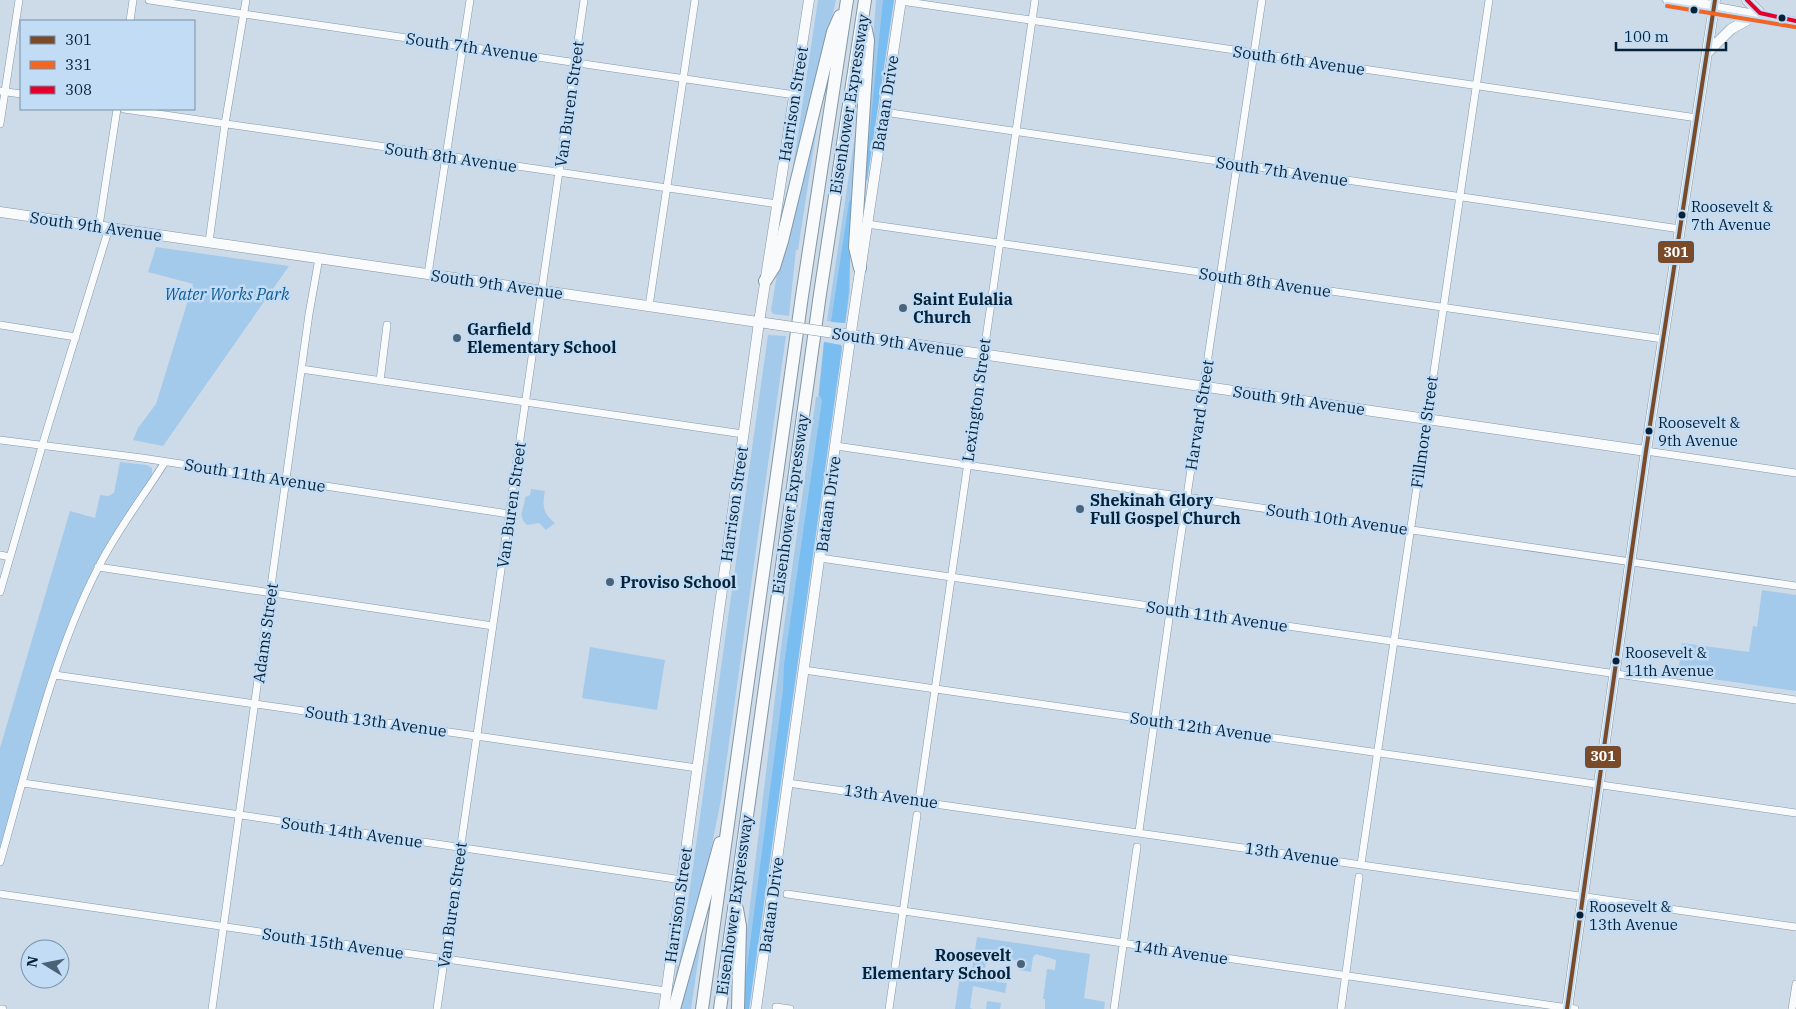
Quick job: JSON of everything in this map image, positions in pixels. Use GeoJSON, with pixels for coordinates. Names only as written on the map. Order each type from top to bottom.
{"type":"FeatureCollection","features":[{"type":"Feature","properties":{"kind":"highway"},"geometry":{"type":"LineString","coordinates":[[766,281],[774,267],[782,241],[833,32],[847,0]]}},
{"type":"Feature","properties":{"kind":"highway","name":"Eisenhower Expressway"},"geometry":{"type":"LineString","coordinates":[[702,1009],[805,277],[847,0]]}},
{"type":"Feature","properties":{"kind":"highway"},"geometry":{"type":"LineString","coordinates":[[860,268],[855,247],[868,40],[864,6]]}},
{"type":"Feature","properties":{"kind":"highway","name":"Eisenhower Expressway"},"geometry":{"type":"LineString","coordinates":[[720,1009],[820,294],[864,6]]}},
{"type":"Feature","properties":{"kind":"highway"},"geometry":{"type":"LineString","coordinates":[[674,1009],[715,854],[728,824]]}},
{"type":"Feature","properties":{"kind":"highway"},"geometry":{"type":"LineString","coordinates":[[735,898],[740,926],[738,1009]]}},
{"type":"Feature","properties":{"kind":"street"},"geometry":{"type":"LineString","coordinates":[[0,124],[2,91],[20,0]]}},
{"type":"Feature","properties":{"kind":"street"},"geometry":{"type":"LineString","coordinates":[[130,20],[133,0]]}},
{"type":"Feature","properties":{"kind":"street","name":"South 7th Avenue"},"geometry":{"type":"LineString","coordinates":[[150,0],[795,95]]}},
{"type":"Feature","properties":{"kind":"street"},"geometry":{"type":"LineString","coordinates":[[209,242],[225,124],[246,0]]}},
{"type":"Feature","properties":{"kind":"street"},"geometry":{"type":"LineString","coordinates":[[428,274],[470,0]]}},
{"type":"Feature","properties":{"kind":"street","name":"Van Buren Street"},"geometry":{"type":"LineString","coordinates":[[437,1009],[584,0]]}},
{"type":"Feature","properties":{"kind":"street"},"geometry":{"type":"LineString","coordinates":[[649,306],[695,0]]}},
{"type":"Feature","properties":{"kind":"street","name":"Harrison Street"},"geometry":{"type":"LineString","coordinates":[[664,1009],[759,322],[809,0]]}},
{"type":"Feature","properties":{"kind":"street","name":"Lexington Street"},"geometry":{"type":"LineString","coordinates":[[919,800],[982,354],[1035,0]]}},
{"type":"Feature","properties":{"kind":"street","name":"Harvard Street"},"geometry":{"type":"LineString","coordinates":[[1139,831],[1262,0]]}},
{"type":"Feature","properties":{"kind":"street","name":"Fillmore Street"},"geometry":{"type":"LineString","coordinates":[[1361,864],[1489,0]]}},
{"type":"Feature","properties":{"kind":"street"},"geometry":{"type":"LineString","coordinates":[[1668,0],[1715,3],[1796,21]]}},
{"type":"Feature","properties":{"kind":"street"},"geometry":{"type":"LineString","coordinates":[[1747,0],[1760,13]]}},
{"type":"Feature","properties":{"kind":"street","name":"South 6th Avenue"},"geometry":{"type":"LineString","coordinates":[[901,1],[1697,118]]}},
{"type":"Feature","properties":{"kind":"street","name":"Bataan Drive"},"geometry":{"type":"LineString","coordinates":[[756,1009],[836,446],[845,334],[860,268],[901,1]]}},
{"type":"Feature","properties":{"kind":"street"},"geometry":{"type":"LineString","coordinates":[[1570,1009],[1598,785],[1646,450],[1715,3]]}},
{"type":"Feature","properties":{"kind":"street"},"geometry":{"type":"LineString","coordinates":[[1707,53],[1731,29],[1760,13]]}},
{"type":"Feature","properties":{"kind":"street"},"geometry":{"type":"LineString","coordinates":[[2,91],[20,94]]}},
{"type":"Feature","properties":{"kind":"street"},"geometry":{"type":"LineString","coordinates":[[0,592],[76,337],[104,227],[117,110]]}},
{"type":"Feature","properties":{"kind":"street","name":"South 8th Avenue"},"geometry":{"type":"LineString","coordinates":[[131,110],[778,204]]}},
{"type":"Feature","properties":{"kind":"street","name":"South 7th Avenue"},"geometry":{"type":"LineString","coordinates":[[884,112],[1680,230]]}},
{"type":"Feature","properties":{"kind":"street","name":"South 9th Avenue"},"geometry":{"type":"LineString","coordinates":[[0,212],[1796,473]]}},
{"type":"Feature","properties":{"kind":"street","name":"South 8th Avenue"},"geometry":{"type":"LineString","coordinates":[[867,224],[1663,340]]}},
{"type":"Feature","properties":{"kind":"street","name":"Adams Street"},"geometry":{"type":"LineString","coordinates":[[212,1009],[319,258]]}},
{"type":"Feature","properties":{"kind":"street"},"geometry":{"type":"LineString","coordinates":[[0,325],[76,337]]}},
{"type":"Feature","properties":{"kind":"street"},"geometry":{"type":"LineString","coordinates":[[380,380],[387,325]]}},
{"type":"Feature","properties":{"kind":"street"},"geometry":{"type":"LineString","coordinates":[[302,369],[743,434]]}},
{"type":"Feature","properties":{"kind":"street","name":"South 11th Avenue"},"geometry":{"type":"LineString","coordinates":[[0,440],[165,462],[509,514]]}},
{"type":"Feature","properties":{"kind":"street","name":"South 10th Avenue"},"geometry":{"type":"LineString","coordinates":[[836,446],[1796,586]]}},
{"type":"Feature","properties":{"kind":"street"},"geometry":{"type":"LineString","coordinates":[[0,862],[55,675],[80,606],[98,568],[165,462]]}},
{"type":"Feature","properties":{"kind":"street"},"geometry":{"type":"LineString","coordinates":[[0,555],[10,557]]}},
{"type":"Feature","properties":{"kind":"street","name":"South 11th Avenue"},"geometry":{"type":"LineString","coordinates":[[820,558],[1796,700]]}},
{"type":"Feature","properties":{"kind":"street"},"geometry":{"type":"LineString","coordinates":[[98,568],[493,626]]}},
{"type":"Feature","properties":{"kind":"street","name":"South 12th Avenue"},"geometry":{"type":"LineString","coordinates":[[804,670],[1796,813]]}},
{"type":"Feature","properties":{"kind":"street","name":"South 13th Avenue"},"geometry":{"type":"LineString","coordinates":[[55,675],[698,768]]}},
{"type":"Feature","properties":{"kind":"street","name":"South 14th Avenue"},"geometry":{"type":"LineString","coordinates":[[23,783],[682,880]]}},
{"type":"Feature","properties":{"kind":"street","name":"13th Avenue"},"geometry":{"type":"LineString","coordinates":[[788,783],[1139,831],[1796,927]]}},
{"type":"Feature","properties":{"kind":"street"},"geometry":{"type":"LineString","coordinates":[[889,1009],[917,815]]}},
{"type":"Feature","properties":{"kind":"street"},"geometry":{"type":"LineString","coordinates":[[1114,1009],[1137,847]]}},
{"type":"Feature","properties":{"kind":"street"},"geometry":{"type":"LineString","coordinates":[[1341,1009],[1359,877]]}},
{"type":"Feature","properties":{"kind":"street","name":"South 15th Avenue"},"geometry":{"type":"LineString","coordinates":[[0,894],[666,991]]}},
{"type":"Feature","properties":{"kind":"street","name":"14th Avenue"},"geometry":{"type":"LineString","coordinates":[[787,894],[1570,1009]]}},
{"type":"Feature","properties":{"kind":"street"},"geometry":{"type":"LineString","coordinates":[[1792,1009],[1796,984]]}},
{"type":"Feature","properties":{"kind":"street"},"geometry":{"type":"LineString","coordinates":[[776,1007],[790,1009]]}},
{"type":"Feature","properties":{"kind":"green space"},"geometry":{"type":"Polygon","coordinates":[[[818,0],[836,0],[781,234],[785,200],[788,200],[818,0]]]}},
{"type":"Feature","properties":{"kind":"green space"},"geometry":{"type":"Polygon","coordinates":[[[876,0],[894,0],[861,216],[864,216],[859,227],[876,0]]]}},
{"type":"Feature","properties":{"kind":"green space"},"geometry":{"type":"Polygon","coordinates":[[[858,115],[849,247],[850,292],[845,323],[827,321],[858,115]]]}},
{"type":"Feature","properties":{"kind":"green space"},"geometry":{"type":"Polygon","coordinates":[[[815,119],[818,120],[798,250],[796,250],[789,316],[773,314],[771,310],[777,274],[815,119]]]}},
{"type":"Feature","properties":{"kind":"green space","name":"Water Works Park"},"geometry":{"type":"Polygon","coordinates":[[[156,247],[289,266],[163,446],[133,440],[138,428],[156,404],[193,284],[148,272],[156,247]]]}},
{"type":"Feature","properties":{"kind":"green space"},"geometry":{"type":"Polygon","coordinates":[[[768,335],[786,336],[721,800],[707,869],[671,1006],[677,966],[679,965],[768,335]]]}},
{"type":"Feature","properties":{"kind":"green space"},"geometry":{"type":"Polygon","coordinates":[[[824,342],[841,345],[842,348],[749,1009],[741,1009],[742,971],[781,648],[816,397],[818,397],[824,342]]]}},
{"type":"Feature","properties":{"kind":"green space"},"geometry":{"type":"Polygon","coordinates":[[[120,462],[147,465],[152,468],[152,475],[101,555],[76,606],[44,696],[0,849],[0,748],[70,511],[95,518],[100,495],[108,496],[114,493],[120,462]]]}},
{"type":"Feature","properties":{"kind":"green space"},"geometry":{"type":"Polygon","coordinates":[[[531,489],[545,491],[544,509],[555,523],[546,530],[539,523],[527,525],[522,518],[525,497],[530,495],[531,489]]]}},
{"type":"Feature","properties":{"kind":"green space"},"geometry":{"type":"Polygon","coordinates":[[[1762,590],[1796,595],[1796,691],[1678,674],[1682,643],[1749,652],[1753,626],[1757,627],[1762,590]]]}},
{"type":"Feature","properties":{"kind":"green space"},"geometry":{"type":"Polygon","coordinates":[[[590,647],[665,660],[657,710],[582,698],[590,647]]]}},
{"type":"Feature","properties":{"kind":"green space"},"geometry":{"type":"Polygon","coordinates":[[[698,935],[702,935],[691,1009],[678,1009],[698,935]]]}},
{"type":"Feature","properties":{"kind":"green space"},"geometry":{"type":"Polygon","coordinates":[[[977,937],[1090,954],[1084,998],[1105,1002],[1104,1009],[1045,1009],[1045,999],[1043,999],[1047,969],[1055,970],[1056,960],[1036,954],[1033,957],[1031,972],[1019,970],[1020,961],[990,957],[989,963],[986,962],[984,976],[996,978],[996,982],[1007,983],[1005,993],[973,986],[970,1008],[973,1009],[955,1009],[960,975],[971,976],[977,937]]]}},
{"type":"Feature","properties":{"kind":"green space"},"geometry":{"type":"Polygon","coordinates":[[[987,1001],[1001,1003],[1000,1009],[986,1009],[987,1001]]]}},
{"type":"Feature","properties":{"kind":"shaded area"},"geometry":{"type":"Polygon","coordinates":[[[883,0],[894,0],[867,181],[865,177],[883,0]]]}},
{"type":"Feature","properties":{"kind":"shaded area"},"geometry":{"type":"Polygon","coordinates":[[[852,198],[850,277],[845,323],[831,322],[849,202],[852,198]]]}},
{"type":"Feature","properties":{"kind":"shaded area"},"geometry":{"type":"Polygon","coordinates":[[[824,342],[841,345],[842,348],[749,1009],[744,1009],[745,982],[783,690],[784,665],[822,400],[819,395],[824,342]]]}},
{"type":"Feature","properties":{"kind":"transit line","name":"301"},"geometry":{"type":"LineString","coordinates":[[1567,1009],[1646,451],[1715,0]]}},
{"type":"Feature","properties":{"kind":"transit line","name":"308"},"geometry":{"type":"LineString","coordinates":[[1747,0],[1760,13],[1796,21]]}},
{"type":"Feature","properties":{"kind":"transit line","name":"331"},"geometry":{"type":"LineString","coordinates":[[1667,6],[1795,27]]}},
{"type":"Feature","properties":{"kind":"place","name":"Roosevelt & 7th Avenue"},"geometry":{"type":"Point","coordinates":[1682,215]}},
{"type":"Feature","properties":{"kind":"place","name":"Saint Eulalia Church"},"geometry":{"type":"Point","coordinates":[903,308]}},
{"type":"Feature","properties":{"kind":"place","name":"Garfield Elementary School"},"geometry":{"type":"Point","coordinates":[457,338]}},
{"type":"Feature","properties":{"kind":"place","name":"Roosevelt & 9th Avenue"},"geometry":{"type":"Point","coordinates":[1649,431]}},
{"type":"Feature","properties":{"kind":"place","name":"Shekinah Glory Full Gospel Church"},"geometry":{"type":"Point","coordinates":[1080,509]}},
{"type":"Feature","properties":{"kind":"place","name":"Proviso School"},"geometry":{"type":"Point","coordinates":[610,582]}},
{"type":"Feature","properties":{"kind":"place","name":"Roosevelt & 11th Avenue"},"geometry":{"type":"Point","coordinates":[1616,661]}},
{"type":"Feature","properties":{"kind":"place","name":"Roosevelt & 13th Avenue"},"geometry":{"type":"Point","coordinates":[1580,915]}},
{"type":"Feature","properties":{"kind":"place","name":"Roosevelt Elementary School"},"geometry":{"type":"Point","coordinates":[1021,964]}}]}
